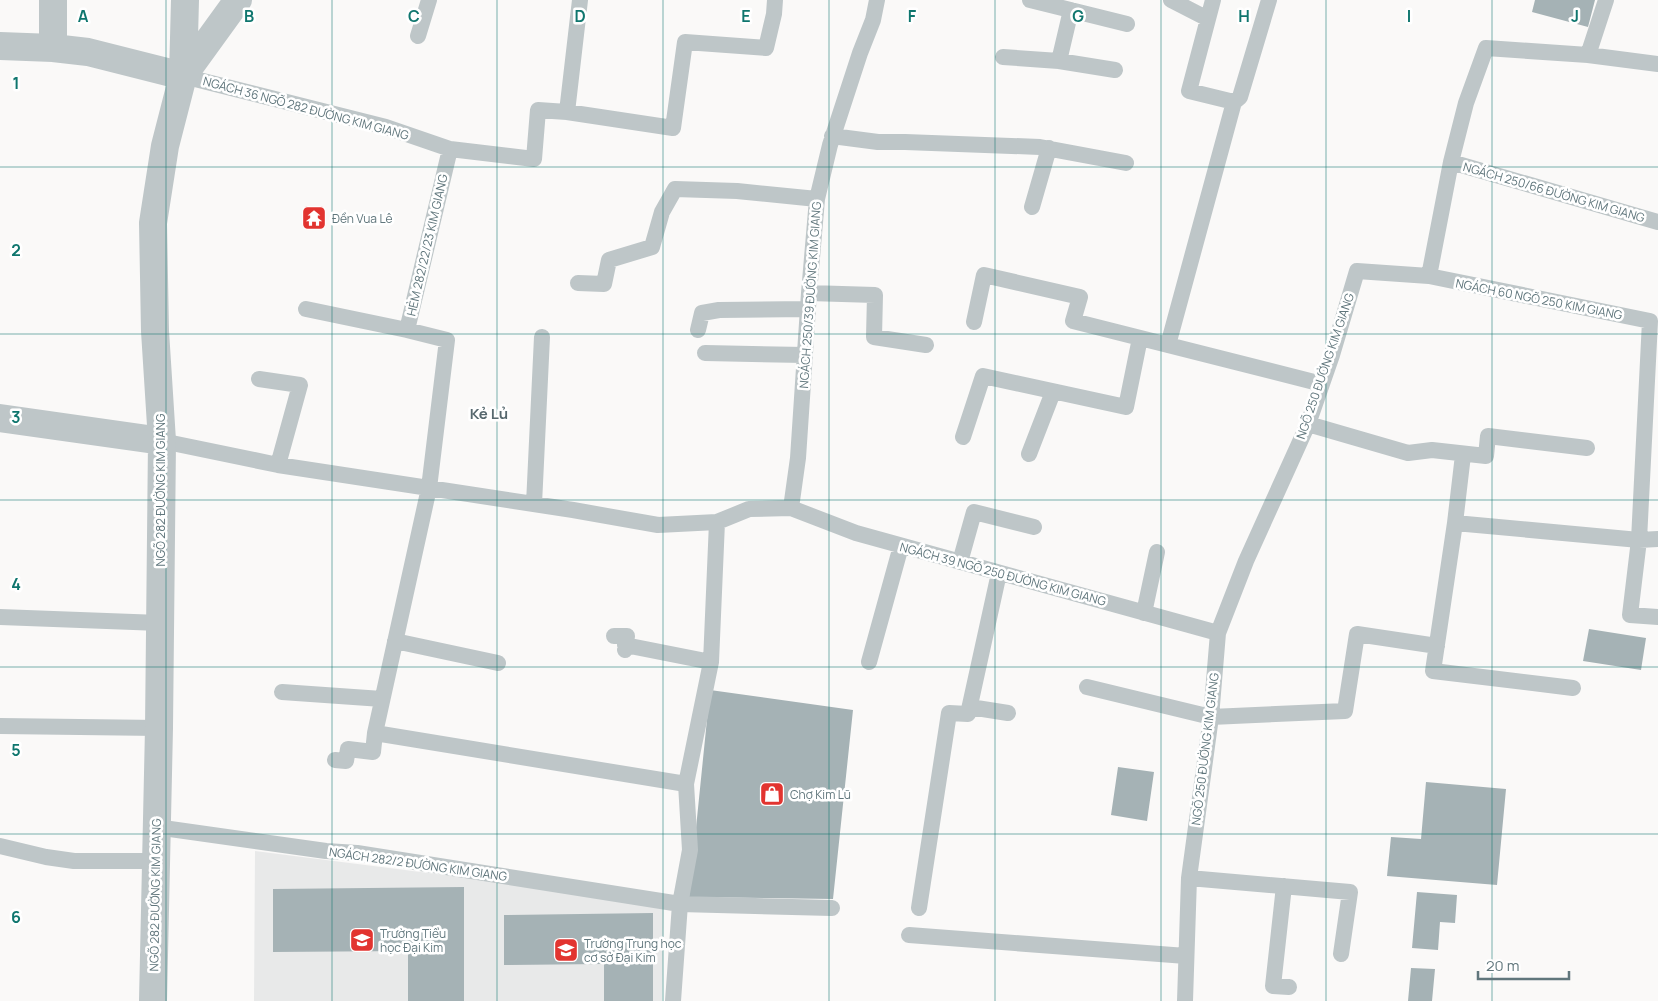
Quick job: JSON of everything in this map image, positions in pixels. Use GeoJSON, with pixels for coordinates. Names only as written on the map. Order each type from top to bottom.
{"type":"FeatureCollection","features":[{"type":"Feature","properties":{"kind":"street"},"geometry":{"type":"LineString","coordinates":[[53,0],[53,48]]}},
{"type":"Feature","properties":{"kind":"street"},"geometry":{"type":"LineString","coordinates":[[0,46],[53,48],[88,52],[184,76],[185,0]]}},
{"type":"Feature","properties":{"kind":"street","name":"NGÕ 282 ĐƯỜNG KIM GIANG"},"geometry":{"type":"LineString","coordinates":[[153,1001],[159,728],[162,440],[155,331],[153,223],[165,146],[184,76],[238,0]]}},
{"type":"Feature","properties":{"kind":"street"},"geometry":{"type":"LineString","coordinates":[[0,418],[162,440]]}},
{"type":"Feature","properties":{"kind":"lane"},"geometry":{"type":"LineString","coordinates":[[418,36],[429,0]]}},
{"type":"Feature","properties":{"kind":"lane"},"geometry":{"type":"LineString","coordinates":[[567,112],[580,0]]}},
{"type":"Feature","properties":{"kind":"lane","name":"NGÁCH 36 NGÕ 282 ĐƯỜNG KIM GIANG"},"geometry":{"type":"LineString","coordinates":[[184,76],[386,127],[450,149],[534,159],[538,110],[567,112],[673,128],[685,42],[766,48],[774,14],[775,0]]}},
{"type":"Feature","properties":{"kind":"lane","name":"NGÁCH 250/39 ĐƯỜNG KIM GIANG"},"geometry":{"type":"LineString","coordinates":[[791,508],[798,458],[808,301],[817,199],[832,136],[860,53],[874,20],[877,0]]}},
{"type":"Feature","properties":{"kind":"lane"},"geometry":{"type":"LineString","coordinates":[[1030,0],[1078,8],[1126,24]]}},
{"type":"Feature","properties":{"kind":"lane"},"geometry":{"type":"LineString","coordinates":[[1171,0],[1208,19]]}},
{"type":"Feature","properties":{"kind":"lane"},"geometry":{"type":"LineString","coordinates":[[1213,0],[1189,91],[1234,102]]}},
{"type":"Feature","properties":{"kind":"lane"},"geometry":{"type":"LineString","coordinates":[[1168,345],[1234,102],[1240,97],[1268,0]]}},
{"type":"Feature","properties":{"kind":"lane"},"geometry":{"type":"LineString","coordinates":[[1588,55],[1606,0]]}},
{"type":"Feature","properties":{"kind":"lane"},"geometry":{"type":"LineString","coordinates":[[1059,60],[1078,8]]}},
{"type":"Feature","properties":{"kind":"lane"},"geometry":{"type":"LineString","coordinates":[[1429,276],[1451,162],[1466,103],[1486,48],[1588,55],[1658,64]]}},
{"type":"Feature","properties":{"kind":"lane"},"geometry":{"type":"LineString","coordinates":[[1003,57],[1059,60],[1115,70]]}},
{"type":"Feature","properties":{"kind":"lane"},"geometry":{"type":"LineString","coordinates":[[832,136],[878,142],[1049,148],[1126,163]]}},
{"type":"Feature","properties":{"kind":"lane"},"geometry":{"type":"LineString","coordinates":[[1032,207],[1049,148]]}},
{"type":"Feature","properties":{"kind":"lane","name":"HẺM 282/22/23 KIM GIANG"},"geometry":{"type":"LineString","coordinates":[[429,488],[447,340],[407,330],[450,149]]}},
{"type":"Feature","properties":{"kind":"lane","name":"NGÁCH 250/66 ĐƯỜNG KIM GIANG"},"geometry":{"type":"LineString","coordinates":[[1451,162],[1658,222]]}},
{"type":"Feature","properties":{"kind":"lane"},"geometry":{"type":"LineString","coordinates":[[578,283],[604,284],[608,260],[652,247],[662,212],[675,189],[737,190],[817,199]]}},
{"type":"Feature","properties":{"kind":"lane","name":"NGÕ 250 ĐƯỜNG KIM GIANG"},"geometry":{"type":"LineString","coordinates":[[1185,1001],[1189,878],[1210,717],[1218,632],[1246,561],[1308,424],[1357,272],[1429,276]]}},
{"type":"Feature","properties":{"kind":"lane"},"geometry":{"type":"LineString","coordinates":[[974,322],[984,275],[1080,297],[1074,321],[1322,384]]}},
{"type":"Feature","properties":{"kind":"lane","name":"NGÁCH 60 NGÕ 250 KIM GIANG"},"geometry":{"type":"LineString","coordinates":[[1429,276],[1650,321],[1640,540]]}},
{"type":"Feature","properties":{"kind":"lane"},"geometry":{"type":"LineString","coordinates":[[698,330],[702,313],[875,295],[874,337],[926,345]]}},
{"type":"Feature","properties":{"kind":"lane"},"geometry":{"type":"LineString","coordinates":[[306,309],[407,330]]}},
{"type":"Feature","properties":{"kind":"lane"},"geometry":{"type":"LineString","coordinates":[[534,504],[542,337]]}},
{"type":"Feature","properties":{"kind":"lane"},"geometry":{"type":"LineString","coordinates":[[964,438],[983,376],[1126,406],[1140,338]]}},
{"type":"Feature","properties":{"kind":"lane"},"geometry":{"type":"LineString","coordinates":[[705,353],[805,355]]}},
{"type":"Feature","properties":{"kind":"lane"},"geometry":{"type":"LineString","coordinates":[[259,379],[300,385],[278,465]]}},
{"type":"Feature","properties":{"kind":"lane"},"geometry":{"type":"LineString","coordinates":[[1029,454],[1053,392]]}},
{"type":"Feature","properties":{"kind":"lane"},"geometry":{"type":"LineString","coordinates":[[1308,424],[1408,453],[1432,450],[1463,455],[1486,456],[1488,436],[1587,448]]}},
{"type":"Feature","properties":{"kind":"lane"},"geometry":{"type":"LineString","coordinates":[[162,440],[278,465],[658,525],[717,522],[749,509],[791,508]]}},
{"type":"Feature","properties":{"kind":"lane"},"geometry":{"type":"LineString","coordinates":[[1463,455],[1433,671],[1574,688]]}},
{"type":"Feature","properties":{"kind":"lane"},"geometry":{"type":"LineString","coordinates":[[335,760],[346,761],[348,749],[373,752],[382,699],[429,488]]}},
{"type":"Feature","properties":{"kind":"lane","name":"NGÁCH 39 NGÕ 250 ĐƯỜNG KIM GIANG"},"geometry":{"type":"LineString","coordinates":[[791,508],[856,533],[1218,632]]}},
{"type":"Feature","properties":{"kind":"lane"},"geometry":{"type":"LineString","coordinates":[[960,562],[974,512],[1034,527]]}},
{"type":"Feature","properties":{"kind":"lane"},"geometry":{"type":"LineString","coordinates":[[673,1001],[680,904],[690,850],[686,784],[711,662],[717,522]]}},
{"type":"Feature","properties":{"kind":"lane"},"geometry":{"type":"LineString","coordinates":[[1455,523],[1640,540],[1658,539]]}},
{"type":"Feature","properties":{"kind":"lane"},"geometry":{"type":"LineString","coordinates":[[1640,540],[1630,615],[1658,617]]}},
{"type":"Feature","properties":{"kind":"lane"},"geometry":{"type":"LineString","coordinates":[[869,662],[901,546]]}},
{"type":"Feature","properties":{"kind":"lane"},"geometry":{"type":"LineString","coordinates":[[1144,613],[1156,552]]}},
{"type":"Feature","properties":{"kind":"lane"},"geometry":{"type":"LineString","coordinates":[[918,908],[949,713],[968,714],[999,573]]}},
{"type":"Feature","properties":{"kind":"lane"},"geometry":{"type":"LineString","coordinates":[[0,617],[160,624]]}},
{"type":"Feature","properties":{"kind":"lane"},"geometry":{"type":"LineString","coordinates":[[1087,687],[1210,717],[1346,710],[1357,634],[1437,646]]}},
{"type":"Feature","properties":{"kind":"lane"},"geometry":{"type":"LineString","coordinates":[[395,641],[498,663]]}},
{"type":"Feature","properties":{"kind":"lane"},"geometry":{"type":"LineString","coordinates":[[621,645],[711,662]]}},
{"type":"Feature","properties":{"kind":"lane"},"geometry":{"type":"LineString","coordinates":[[282,692],[382,699]]}},
{"type":"Feature","properties":{"kind":"lane"},"geometry":{"type":"LineString","coordinates":[[970,707],[1008,713]]}},
{"type":"Feature","properties":{"kind":"lane"},"geometry":{"type":"LineString","coordinates":[[0,726],[159,728]]}},
{"type":"Feature","properties":{"kind":"lane"},"geometry":{"type":"LineString","coordinates":[[375,734],[686,784]]}},
{"type":"Feature","properties":{"kind":"lane","name":"NGÁCH 282/2 ĐƯỜNG KIM GIANG"},"geometry":{"type":"LineString","coordinates":[[156,827],[326,851],[357,853],[680,904],[832,908]]}},
{"type":"Feature","properties":{"kind":"lane"},"geometry":{"type":"LineString","coordinates":[[0,846],[46,857],[74,861],[156,861]]}},
{"type":"Feature","properties":{"kind":"lane"},"geometry":{"type":"LineString","coordinates":[[1189,878],[1350,892],[1341,954]]}},
{"type":"Feature","properties":{"kind":"lane"},"geometry":{"type":"LineString","coordinates":[[1284,886],[1272,986],[1289,986]]}},
{"type":"Feature","properties":{"kind":"lane"},"geometry":{"type":"LineString","coordinates":[[909,936],[1186,956]]}},
{"type":"Feature","properties":{"kind":"shaded area"},"geometry":{"type":"Polygon","coordinates":[[[255,851],[468,878],[664,906],[662,1001],[254,1001],[255,851]]]}},
{"type":"Feature","properties":{"kind":"building"},"geometry":{"type":"Polygon","coordinates":[[[1535,0],[1595,0],[1588,27],[1532,12],[1535,0]]]}},
{"type":"Feature","properties":{"kind":"building"},"geometry":{"type":"Polygon","coordinates":[[[1589,629],[1646,638],[1641,670],[1583,661],[1589,629]]]}},
{"type":"Feature","properties":{"kind":"building","name":"Chợ Kim Lũ"},"geometry":{"type":"Polygon","coordinates":[[[710,690],[853,710],[833,899],[689,897],[710,690]]]}},
{"type":"Feature","properties":{"kind":"building"},"geometry":{"type":"Polygon","coordinates":[[[1118,767],[1154,772],[1147,821],[1111,815],[1118,767]]]}},
{"type":"Feature","properties":{"kind":"building"},"geometry":{"type":"Polygon","coordinates":[[[1426,782],[1506,789],[1497,885],[1387,876],[1391,837],[1421,839],[1426,782]]]}},
{"type":"Feature","properties":{"kind":"building"},"geometry":{"type":"Polygon","coordinates":[[[464,887],[464,1001],[408,1001],[408,951],[273,952],[273,889],[464,887]]]}},
{"type":"Feature","properties":{"kind":"building"},"geometry":{"type":"Polygon","coordinates":[[[1417,892],[1457,895],[1455,923],[1440,922],[1438,950],[1412,948],[1417,892]]]}},
{"type":"Feature","properties":{"kind":"building"},"geometry":{"type":"Polygon","coordinates":[[[653,913],[653,1001],[604,1001],[604,964],[504,965],[504,915],[653,913]]]}},
{"type":"Feature","properties":{"kind":"building"},"geometry":{"type":"Polygon","coordinates":[[[1411,968],[1435,969],[1432,1001],[1408,1001],[1411,968]]]}},
{"type":"Feature","properties":{"kind":"place","name":"Đền Vua Lê"},"geometry":{"type":"Point","coordinates":[314,218]}},
{"type":"Feature","properties":{"kind":"place","name":"Chợ Kim Lũ"},"geometry":{"type":"Point","coordinates":[772,794]}},
{"type":"Feature","properties":{"kind":"place","name":"Trường Tiểu học Đại Kim"},"geometry":{"type":"Point","coordinates":[362,940]}},
{"type":"Feature","properties":{"kind":"place","name":"Trường Trung học cơ sở Đại Kim"},"geometry":{"type":"Point","coordinates":[566,950]}},
{"type":"Feature","properties":{"kind":"district","name":"Kẻ Lủ"},"geometry":{"type":"Point","coordinates":[489,413]}}]}
